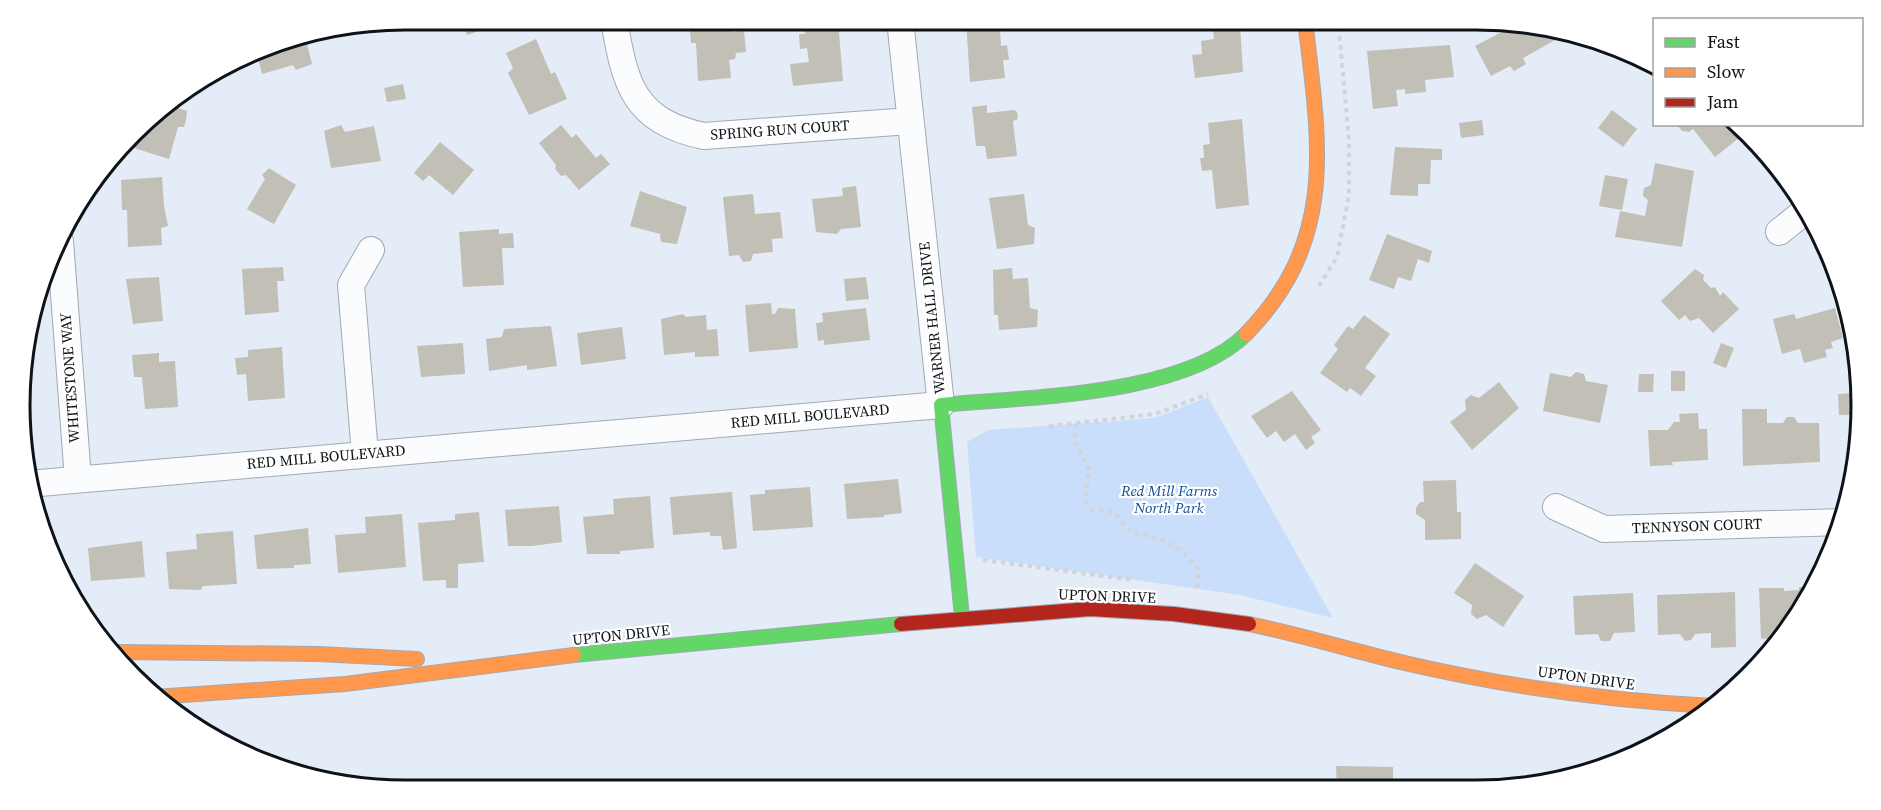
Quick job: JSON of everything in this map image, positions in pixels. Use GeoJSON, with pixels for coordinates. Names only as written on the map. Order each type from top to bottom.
{"type":"FeatureCollection","features":[{"type":"Feature","properties":{"kind":"main road","name":"RED MILL BOULEVARD"},"geometry":{"type":"LineString","coordinates":[[941,405],[1133,386],[1167,378],[1198,367],[1229,348],[1256,324],[1278,296],[1296,265],[1309,231],[1316,196],[1315,111],[1306,30]]}},
{"type":"Feature","properties":{"kind":"main road","name":"WARNER HALL DRIVE"},"geometry":{"type":"LineString","coordinates":[[941,405],[962,617]]}},
{"type":"Feature","properties":{"kind":"main road","name":"UPTON DRIVE"},"geometry":{"type":"LineString","coordinates":[[169,696],[345,684],[494,664],[962,617],[1090,609],[1136,611],[1256,625],[1485,681],[1587,696],[1668,705],[1700,706]]}},
{"type":"Feature","properties":{"kind":"main road","name":"UPTON DRIVE"},"geometry":{"type":"LineString","coordinates":[[123,652],[318,654],[494,664]]}},
{"type":"Feature","properties":{"kind":"street","name":"SPRING RUN COURT"},"geometry":{"type":"LineString","coordinates":[[616,30],[622,66],[640,104],[676,130],[704,136],[910,121]]}},
{"type":"Feature","properties":{"kind":"street","name":"WARNER HALL DRIVE"},"geometry":{"type":"LineString","coordinates":[[901,30],[941,405]]}},
{"type":"Feature","properties":{"kind":"street"},"geometry":{"type":"LineString","coordinates":[[1779,232],[1800,216]]}},
{"type":"Feature","properties":{"kind":"street"},"geometry":{"type":"LineString","coordinates":[[365,454],[351,285],[371,250]]}},
{"type":"Feature","properties":{"kind":"street","name":"WHITESTONE WAY"},"geometry":{"type":"LineString","coordinates":[[61,256],[78,479]]}},
{"type":"Feature","properties":{"kind":"street","name":"RED MILL BOULEVARD"},"geometry":{"type":"LineString","coordinates":[[38,483],[941,405]]}},
{"type":"Feature","properties":{"kind":"street","name":"TENNYSON COURT"},"geometry":{"type":"LineString","coordinates":[[1556,507],[1605,529],[1832,522]]}},
{"type":"Feature","properties":{"kind":"path"},"geometry":{"type":"LineString","coordinates":[[1319,287],[1337,257],[1349,195],[1349,141],[1339,30]]}},
{"type":"Feature","properties":{"kind":"path"},"geometry":{"type":"LineString","coordinates":[[1044,426],[1155,414],[1214,391]]}},
{"type":"Feature","properties":{"kind":"path"},"geometry":{"type":"LineString","coordinates":[[1077,424],[1074,439],[1089,469],[1084,500],[1093,510],[1114,512],[1132,533],[1160,537],[1193,561],[1199,570],[1197,589]]}},
{"type":"Feature","properties":{"kind":"green space","name":"Red Mill Farms North Park"},"geometry":{"type":"Polygon","coordinates":[[[1208,397],[1333,618],[1240,595],[976,557],[967,442],[988,430],[1155,418],[1208,397]]]}},
{"type":"Feature","properties":{"kind":"building"},"geometry":{"type":"Polygon","coordinates":[[[465,30],[482,30],[467,35],[465,30]]]}},
{"type":"Feature","properties":{"kind":"building"},"geometry":{"type":"Polygon","coordinates":[[[690,30],[744,31],[746,52],[736,53],[735,59],[729,60],[731,78],[698,81],[696,43],[691,43],[690,30]]]}},
{"type":"Feature","properties":{"kind":"building"},"geometry":{"type":"Polygon","coordinates":[[[804,30],[839,30],[843,81],[793,86],[790,64],[809,62],[807,48],[800,49],[799,34],[805,34],[804,30]]]}},
{"type":"Feature","properties":{"kind":"building"},"geometry":{"type":"Polygon","coordinates":[[[967,30],[1000,30],[1001,46],[1007,45],[1009,60],[1003,60],[1005,78],[970,82],[967,30]]]}},
{"type":"Feature","properties":{"kind":"building"},"geometry":{"type":"Polygon","coordinates":[[[1213,30],[1240,30],[1243,72],[1195,78],[1192,55],[1202,54],[1201,41],[1214,39],[1213,30]]]}},
{"type":"Feature","properties":{"kind":"building"},"geometry":{"type":"Polygon","coordinates":[[[1503,31],[1557,39],[1523,58],[1526,64],[1514,71],[1510,66],[1491,76],[1475,46],[1503,31]]]}},
{"type":"Feature","properties":{"kind":"building"},"geometry":{"type":"Polygon","coordinates":[[[536,39],[551,74],[555,72],[567,99],[529,115],[508,73],[513,68],[506,53],[536,39]]]}},
{"type":"Feature","properties":{"kind":"building"},"geometry":{"type":"Polygon","coordinates":[[[307,43],[312,64],[296,70],[293,65],[262,74],[259,60],[307,43]]]}},
{"type":"Feature","properties":{"kind":"building"},"geometry":{"type":"Polygon","coordinates":[[[1450,45],[1454,77],[1425,80],[1426,92],[1405,94],[1405,89],[1396,90],[1398,106],[1373,109],[1367,51],[1450,45]]]}},
{"type":"Feature","properties":{"kind":"building"},"geometry":{"type":"Polygon","coordinates":[[[403,84],[406,99],[387,102],[384,88],[403,84]]]}},
{"type":"Feature","properties":{"kind":"building"},"geometry":{"type":"Polygon","coordinates":[[[987,105],[987,113],[1014,110],[1017,112],[1018,119],[1013,121],[1017,156],[987,159],[985,146],[976,146],[972,107],[987,105]]]}},
{"type":"Feature","properties":{"kind":"building"},"geometry":{"type":"Polygon","coordinates":[[[176,107],[187,111],[184,127],[178,127],[169,159],[134,148],[176,107]]]}},
{"type":"Feature","properties":{"kind":"building"},"geometry":{"type":"Polygon","coordinates":[[[1612,110],[1637,129],[1623,147],[1598,128],[1612,110]]]}},
{"type":"Feature","properties":{"kind":"building"},"geometry":{"type":"Polygon","coordinates":[[[1242,119],[1249,205],[1216,209],[1212,170],[1202,171],[1200,158],[1204,158],[1203,145],[1210,144],[1208,123],[1242,119]]]}},
{"type":"Feature","properties":{"kind":"building"},"geometry":{"type":"Polygon","coordinates":[[[1482,120],[1484,135],[1461,138],[1459,123],[1482,120]]]}},
{"type":"Feature","properties":{"kind":"building"},"geometry":{"type":"Polygon","coordinates":[[[341,125],[345,132],[374,126],[381,161],[331,168],[324,131],[341,125]]]}},
{"type":"Feature","properties":{"kind":"building"},"geometry":{"type":"Polygon","coordinates":[[[561,125],[572,138],[576,134],[596,158],[601,154],[610,164],[579,190],[566,175],[561,176],[555,169],[556,165],[539,143],[561,125]]]}},
{"type":"Feature","properties":{"kind":"building"},"geometry":{"type":"Polygon","coordinates":[[[1678,126],[1726,126],[1739,138],[1715,157],[1693,129],[1689,132],[1682,131],[1678,126]]]}},
{"type":"Feature","properties":{"kind":"building"},"geometry":{"type":"Polygon","coordinates":[[[440,142],[474,170],[453,195],[429,175],[423,181],[414,173],[440,142]]]}},
{"type":"Feature","properties":{"kind":"building"},"geometry":{"type":"Polygon","coordinates":[[[1395,147],[1442,149],[1442,160],[1431,160],[1430,184],[1418,184],[1418,196],[1390,195],[1395,147]]]}},
{"type":"Feature","properties":{"kind":"building"},"geometry":{"type":"Polygon","coordinates":[[[1655,163],[1694,171],[1682,247],[1615,237],[1620,211],[1645,216],[1648,200],[1643,196],[1644,188],[1651,185],[1655,163]]]}},
{"type":"Feature","properties":{"kind":"building"},"geometry":{"type":"Polygon","coordinates":[[[269,168],[296,185],[274,224],[247,209],[265,179],[262,175],[269,168]]]}},
{"type":"Feature","properties":{"kind":"building"},"geometry":{"type":"Polygon","coordinates":[[[1605,175],[1628,179],[1622,210],[1599,206],[1605,175]]]}},
{"type":"Feature","properties":{"kind":"building"},"geometry":{"type":"Polygon","coordinates":[[[162,177],[168,226],[161,228],[162,245],[128,247],[127,210],[122,210],[121,180],[162,177]]]}},
{"type":"Feature","properties":{"kind":"building"},"geometry":{"type":"Polygon","coordinates":[[[856,186],[861,227],[841,229],[837,234],[816,232],[812,199],[843,196],[842,188],[856,186]]]}},
{"type":"Feature","properties":{"kind":"building"},"geometry":{"type":"Polygon","coordinates":[[[640,191],[687,207],[677,244],[661,242],[660,234],[630,226],[640,191]]]}},
{"type":"Feature","properties":{"kind":"building"},"geometry":{"type":"Polygon","coordinates":[[[753,194],[755,214],[780,212],[783,238],[772,239],[773,252],[753,254],[751,261],[743,262],[739,255],[729,256],[723,197],[753,194]]]}},
{"type":"Feature","properties":{"kind":"building"},"geometry":{"type":"Polygon","coordinates":[[[1024,194],[1028,225],[1035,228],[1034,244],[997,249],[989,198],[1024,194]]]}},
{"type":"Feature","properties":{"kind":"building"},"geometry":{"type":"Polygon","coordinates":[[[499,229],[499,234],[513,233],[514,248],[502,248],[504,285],[463,287],[459,232],[499,229]]]}},
{"type":"Feature","properties":{"kind":"building"},"geometry":{"type":"Polygon","coordinates":[[[1387,234],[1432,251],[1429,263],[1418,259],[1411,281],[1398,277],[1394,289],[1369,280],[1387,234]]]}},
{"type":"Feature","properties":{"kind":"building"},"geometry":{"type":"Polygon","coordinates":[[[283,267],[284,281],[277,281],[279,312],[245,315],[242,269],[283,267]]]}},
{"type":"Feature","properties":{"kind":"building"},"geometry":{"type":"Polygon","coordinates":[[[1012,268],[1013,279],[1028,278],[1030,308],[1038,310],[1037,327],[999,330],[998,315],[994,315],[993,270],[1012,268]]]}},
{"type":"Feature","properties":{"kind":"building"},"geometry":{"type":"Polygon","coordinates":[[[1695,269],[1704,275],[1703,280],[1711,288],[1715,287],[1720,296],[1723,292],[1739,309],[1713,333],[1699,318],[1690,321],[1685,315],[1679,320],[1661,301],[1695,269]]]}},
{"type":"Feature","properties":{"kind":"building"},"geometry":{"type":"Polygon","coordinates":[[[159,277],[163,321],[133,324],[126,279],[159,277]]]}},
{"type":"Feature","properties":{"kind":"building"},"geometry":{"type":"Polygon","coordinates":[[[866,277],[869,299],[846,301],[844,279],[866,277]]]}},
{"type":"Feature","properties":{"kind":"building"},"geometry":{"type":"Polygon","coordinates":[[[771,303],[772,314],[775,314],[778,308],[795,309],[798,348],[749,352],[745,305],[771,303]]]}},
{"type":"Feature","properties":{"kind":"building"},"geometry":{"type":"Polygon","coordinates":[[[866,308],[870,340],[824,345],[824,340],[818,341],[816,323],[823,322],[822,313],[866,308]]]}},
{"type":"Feature","properties":{"kind":"building"},"geometry":{"type":"Polygon","coordinates":[[[1835,308],[1843,338],[1831,342],[1833,348],[1825,350],[1827,357],[1804,363],[1800,349],[1782,354],[1773,319],[1794,314],[1796,319],[1835,308]]]}},
{"type":"Feature","properties":{"kind":"building"},"geometry":{"type":"Polygon","coordinates":[[[683,314],[686,317],[706,315],[707,330],[717,329],[719,356],[695,357],[695,352],[664,355],[661,319],[683,314]]]}},
{"type":"Feature","properties":{"kind":"building"},"geometry":{"type":"Polygon","coordinates":[[[1364,315],[1390,334],[1365,368],[1376,376],[1361,396],[1350,388],[1347,392],[1320,373],[1338,349],[1334,345],[1348,326],[1353,329],[1364,315]]]}},
{"type":"Feature","properties":{"kind":"building"},"geometry":{"type":"Polygon","coordinates":[[[551,326],[557,366],[527,370],[527,365],[489,371],[486,339],[502,337],[504,329],[551,326]]]}},
{"type":"Feature","properties":{"kind":"building"},"geometry":{"type":"Polygon","coordinates":[[[622,327],[626,359],[581,365],[577,333],[622,327]]]}},
{"type":"Feature","properties":{"kind":"building"},"geometry":{"type":"Polygon","coordinates":[[[463,343],[465,374],[421,377],[417,346],[463,343]]]}},
{"type":"Feature","properties":{"kind":"building"},"geometry":{"type":"Polygon","coordinates":[[[1721,343],[1734,348],[1726,368],[1713,363],[1721,343]]]}},
{"type":"Feature","properties":{"kind":"building"},"geometry":{"type":"Polygon","coordinates":[[[282,347],[285,398],[248,401],[246,374],[237,375],[235,358],[248,357],[248,350],[282,347]]]}},
{"type":"Feature","properties":{"kind":"building"},"geometry":{"type":"Polygon","coordinates":[[[159,353],[159,362],[175,361],[178,407],[145,409],[142,377],[134,377],[132,355],[159,353]]]}},
{"type":"Feature","properties":{"kind":"building"},"geometry":{"type":"Polygon","coordinates":[[[1671,371],[1685,371],[1685,391],[1671,391],[1671,371]]]}},
{"type":"Feature","properties":{"kind":"building"},"geometry":{"type":"Polygon","coordinates":[[[1576,372],[1584,374],[1586,381],[1608,385],[1600,423],[1543,411],[1550,373],[1571,377],[1576,372]]]}},
{"type":"Feature","properties":{"kind":"building"},"geometry":{"type":"Polygon","coordinates":[[[1639,374],[1654,374],[1653,392],[1638,392],[1639,374]]]}},
{"type":"Feature","properties":{"kind":"building"},"geometry":{"type":"Polygon","coordinates":[[[1499,382],[1519,408],[1472,450],[1450,422],[1466,410],[1465,400],[1471,395],[1479,398],[1499,382]]]}},
{"type":"Feature","properties":{"kind":"building"},"geometry":{"type":"Polygon","coordinates":[[[1292,391],[1321,430],[1311,437],[1315,443],[1306,450],[1295,434],[1284,442],[1276,431],[1267,438],[1251,416],[1292,391]]]}},
{"type":"Feature","properties":{"kind":"building"},"geometry":{"type":"Polygon","coordinates":[[[1851,393],[1851,415],[1839,415],[1838,394],[1851,393]]]}},
{"type":"Feature","properties":{"kind":"building"},"geometry":{"type":"Polygon","coordinates":[[[1742,409],[1767,409],[1767,423],[1783,423],[1787,417],[1794,417],[1798,423],[1819,423],[1820,462],[1743,466],[1742,409]]]}},
{"type":"Feature","properties":{"kind":"building"},"geometry":{"type":"Polygon","coordinates":[[[1698,413],[1699,429],[1707,429],[1708,460],[1650,466],[1648,430],[1668,430],[1674,422],[1680,422],[1679,414],[1698,413]]]}},
{"type":"Feature","properties":{"kind":"building"},"geometry":{"type":"Polygon","coordinates":[[[898,479],[902,513],[884,515],[884,517],[847,519],[844,484],[898,479]]]}},
{"type":"Feature","properties":{"kind":"building"},"geometry":{"type":"Polygon","coordinates":[[[1456,480],[1457,512],[1461,512],[1461,539],[1425,540],[1425,520],[1416,514],[1416,508],[1420,502],[1424,502],[1423,481],[1456,480]]]}},
{"type":"Feature","properties":{"kind":"building"},"geometry":{"type":"Polygon","coordinates":[[[810,487],[813,527],[753,531],[750,495],[765,494],[765,490],[810,487]]]}},
{"type":"Feature","properties":{"kind":"building"},"geometry":{"type":"Polygon","coordinates":[[[732,492],[737,548],[723,550],[721,536],[710,536],[710,532],[673,535],[670,497],[732,492]]]}},
{"type":"Feature","properties":{"kind":"building"},"geometry":{"type":"Polygon","coordinates":[[[650,496],[654,548],[620,551],[620,554],[587,554],[583,517],[614,514],[613,499],[650,496]]]}},
{"type":"Feature","properties":{"kind":"building"},"geometry":{"type":"Polygon","coordinates":[[[559,506],[562,542],[508,546],[505,510],[559,506]]]}},
{"type":"Feature","properties":{"kind":"building"},"geometry":{"type":"Polygon","coordinates":[[[479,512],[484,562],[458,564],[458,588],[446,588],[446,580],[423,581],[418,523],[455,520],[455,514],[479,512]]]}},
{"type":"Feature","properties":{"kind":"building"},"geometry":{"type":"Polygon","coordinates":[[[402,514],[406,567],[338,573],[335,535],[366,533],[365,517],[402,514]]]}},
{"type":"Feature","properties":{"kind":"building"},"geometry":{"type":"Polygon","coordinates":[[[308,528],[311,564],[294,565],[294,568],[257,569],[254,535],[308,528]]]}},
{"type":"Feature","properties":{"kind":"building"},"geometry":{"type":"Polygon","coordinates":[[[233,531],[237,584],[203,586],[201,590],[169,589],[166,552],[197,549],[196,534],[233,531]]]}},
{"type":"Feature","properties":{"kind":"building"},"geometry":{"type":"Polygon","coordinates":[[[142,541],[145,577],[91,581],[88,548],[142,541]]]}},
{"type":"Feature","properties":{"kind":"building"},"geometry":{"type":"Polygon","coordinates":[[[1475,563],[1524,596],[1503,627],[1486,615],[1477,619],[1471,614],[1472,605],[1454,593],[1475,563]]]}},
{"type":"Feature","properties":{"kind":"building"},"geometry":{"type":"Polygon","coordinates":[[[1799,587],[1804,587],[1774,633],[1769,639],[1761,639],[1759,588],[1799,590],[1799,587]]]}},
{"type":"Feature","properties":{"kind":"building"},"geometry":{"type":"Polygon","coordinates":[[[1735,592],[1736,647],[1711,648],[1711,633],[1695,634],[1691,640],[1685,641],[1680,634],[1658,635],[1657,595],[1735,592]]]}},
{"type":"Feature","properties":{"kind":"building"},"geometry":{"type":"Polygon","coordinates":[[[1633,593],[1635,632],[1614,633],[1610,641],[1601,641],[1598,634],[1575,635],[1573,596],[1633,593]]]}},
{"type":"Feature","properties":{"kind":"building"},"geometry":{"type":"Polygon","coordinates":[[[1336,766],[1393,767],[1393,780],[1337,780],[1336,766]]]}},
{"type":"Feature","properties":{"kind":"traffic: fast"},"geometry":{"type":"LineString","coordinates":[[962,617],[941,405],[1058,395],[1145,382],[1184,370],[1219,355],[1246,334]]}},
{"type":"Feature","properties":{"kind":"traffic: fast"},"geometry":{"type":"LineString","coordinates":[[574,655],[901,624]]}},
{"type":"Feature","properties":{"kind":"traffic: slow"},"geometry":{"type":"LineString","coordinates":[[1246,334],[1276,298],[1296,262],[1309,225],[1316,187],[1317,147],[1306,30]]}},
{"type":"Feature","properties":{"kind":"traffic: slow"},"geometry":{"type":"LineString","coordinates":[[1249,624],[1409,664],[1484,680],[1598,697],[1701,705]]}},
{"type":"Feature","properties":{"kind":"traffic: slow"},"geometry":{"type":"LineString","coordinates":[[123,652],[318,654],[417,659]]}},
{"type":"Feature","properties":{"kind":"traffic: slow"},"geometry":{"type":"LineString","coordinates":[[169,696],[345,684],[574,655]]}},
{"type":"Feature","properties":{"kind":"traffic: jam"},"geometry":{"type":"LineString","coordinates":[[901,624],[1090,609],[1174,614],[1249,624]]}}]}
